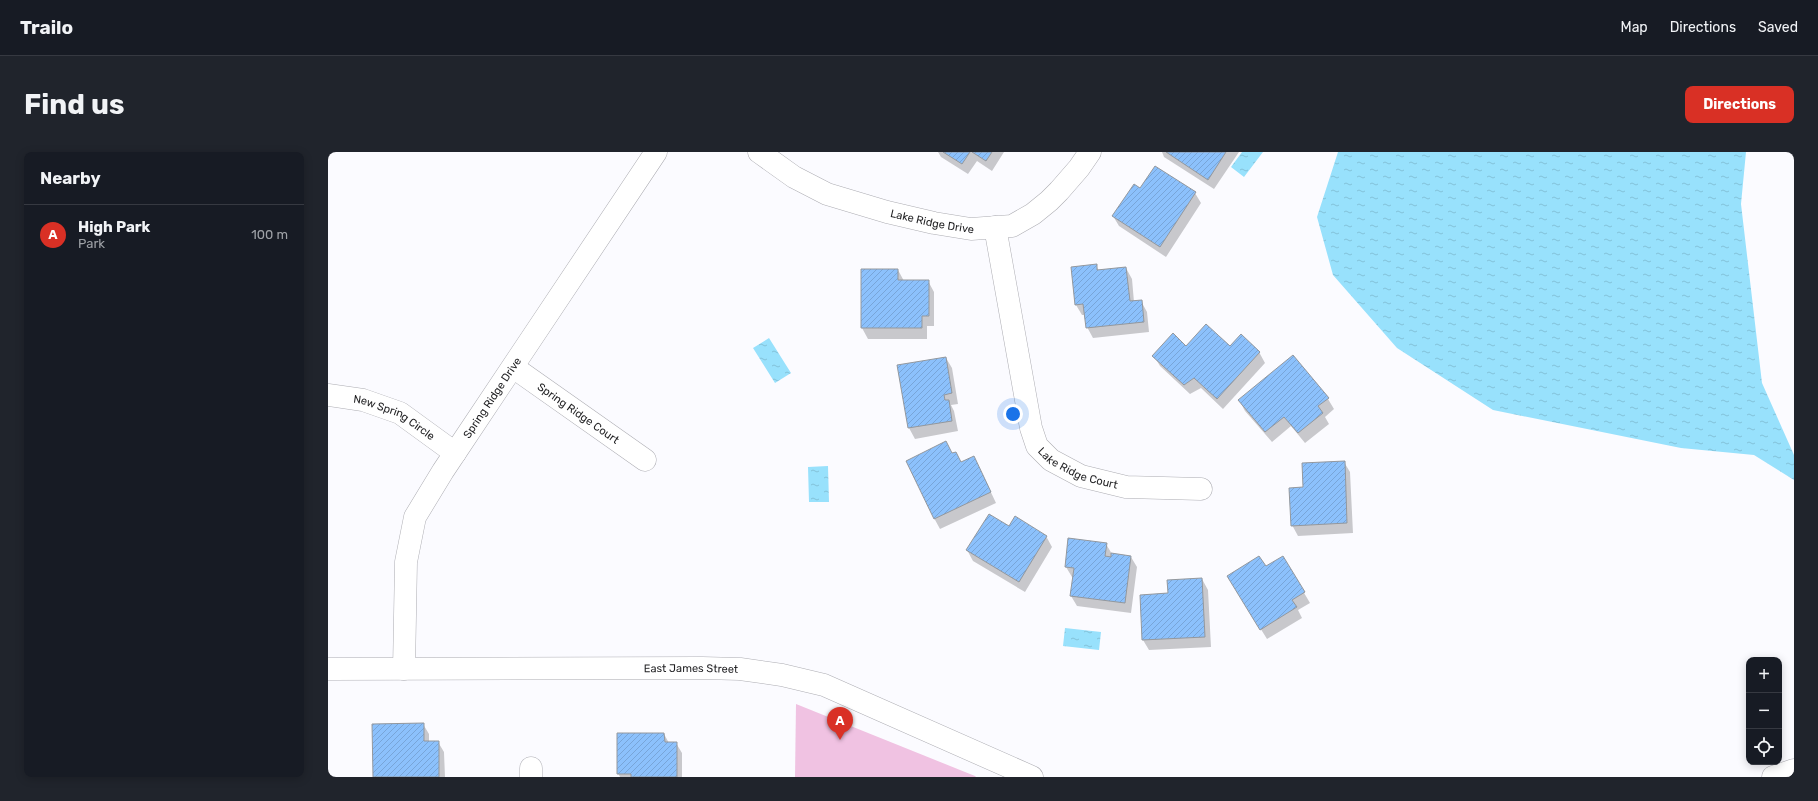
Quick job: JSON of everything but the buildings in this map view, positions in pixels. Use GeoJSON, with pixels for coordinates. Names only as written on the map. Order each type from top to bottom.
{"type":"FeatureCollection","features":[{"type":"Feature","properties":{"kind":"street","name":"Spring Ridge Drive"},"geometry":{"type":"LineString","coordinates":[[404,669],[406,562],[415,517],[455,453],[656,152]]}},
{"type":"Feature","properties":{"kind":"street","name":"Lake Ridge Drive"},"geometry":{"type":"LineString","coordinates":[[759,152],[794,177],[827,194],[887,212],[934,223],[971,229],[1012,226],[1033,214],[1049,201],[1079,168],[1090,152]]}},
{"type":"Feature","properties":{"kind":"street","name":"Lake Ridge Court"},"geometry":{"type":"LineString","coordinates":[[995,227],[1031,428],[1037,446],[1051,460],[1081,476],[1126,487],[1200,489]]}},
{"type":"Feature","properties":{"kind":"street","name":"Spring Ridge Court"},"geometry":{"type":"LineString","coordinates":[[512,367],[644,460]]}},
{"type":"Feature","properties":{"kind":"street","name":"New Spring Circle"},"geometry":{"type":"LineString","coordinates":[[328,395],[363,400],[400,413],[455,453]]}},
{"type":"Feature","properties":{"kind":"street","name":"East James Street"},"geometry":{"type":"LineString","coordinates":[[328,669],[702,668],[740,670],[782,675],[824,685],[1032,777]]}},
{"type":"Feature","properties":{"kind":"street"},"geometry":{"type":"LineString","coordinates":[[1773,777],[1794,770]]}},
{"type":"Feature","properties":{"kind":"shaded area"},"geometry":{"type":"Polygon","coordinates":[[[796,704],[975,776],[976,777],[795,777],[796,704]]]}},
{"type":"Feature","properties":{"kind":"water"},"geometry":{"type":"Polygon","coordinates":[[[1242,152],[1263,152],[1244,177],[1231,167],[1242,152]]]}},
{"type":"Feature","properties":{"kind":"water"},"geometry":{"type":"Polygon","coordinates":[[[1338,152],[1746,152],[1741,204],[1762,383],[1794,455],[1794,480],[1754,455],[1681,448],[1493,410],[1397,348],[1333,275],[1317,217],[1338,152]]]}},
{"type":"Feature","properties":{"kind":"water"},"geometry":{"type":"Polygon","coordinates":[[[769,338],[791,373],[775,383],[753,348],[769,338]]]}},
{"type":"Feature","properties":{"kind":"water"},"geometry":{"type":"Polygon","coordinates":[[[828,466],[829,502],[809,502],[808,467],[828,466]]]}},
{"type":"Feature","properties":{"kind":"water"},"geometry":{"type":"Polygon","coordinates":[[[1065,628],[1101,632],[1099,650],[1063,646],[1065,628]]]}},
{"type":"Feature","properties":{"kind":"place","name":"High Park"},"geometry":{"type":"Point","coordinates":[840,740]}}]}
